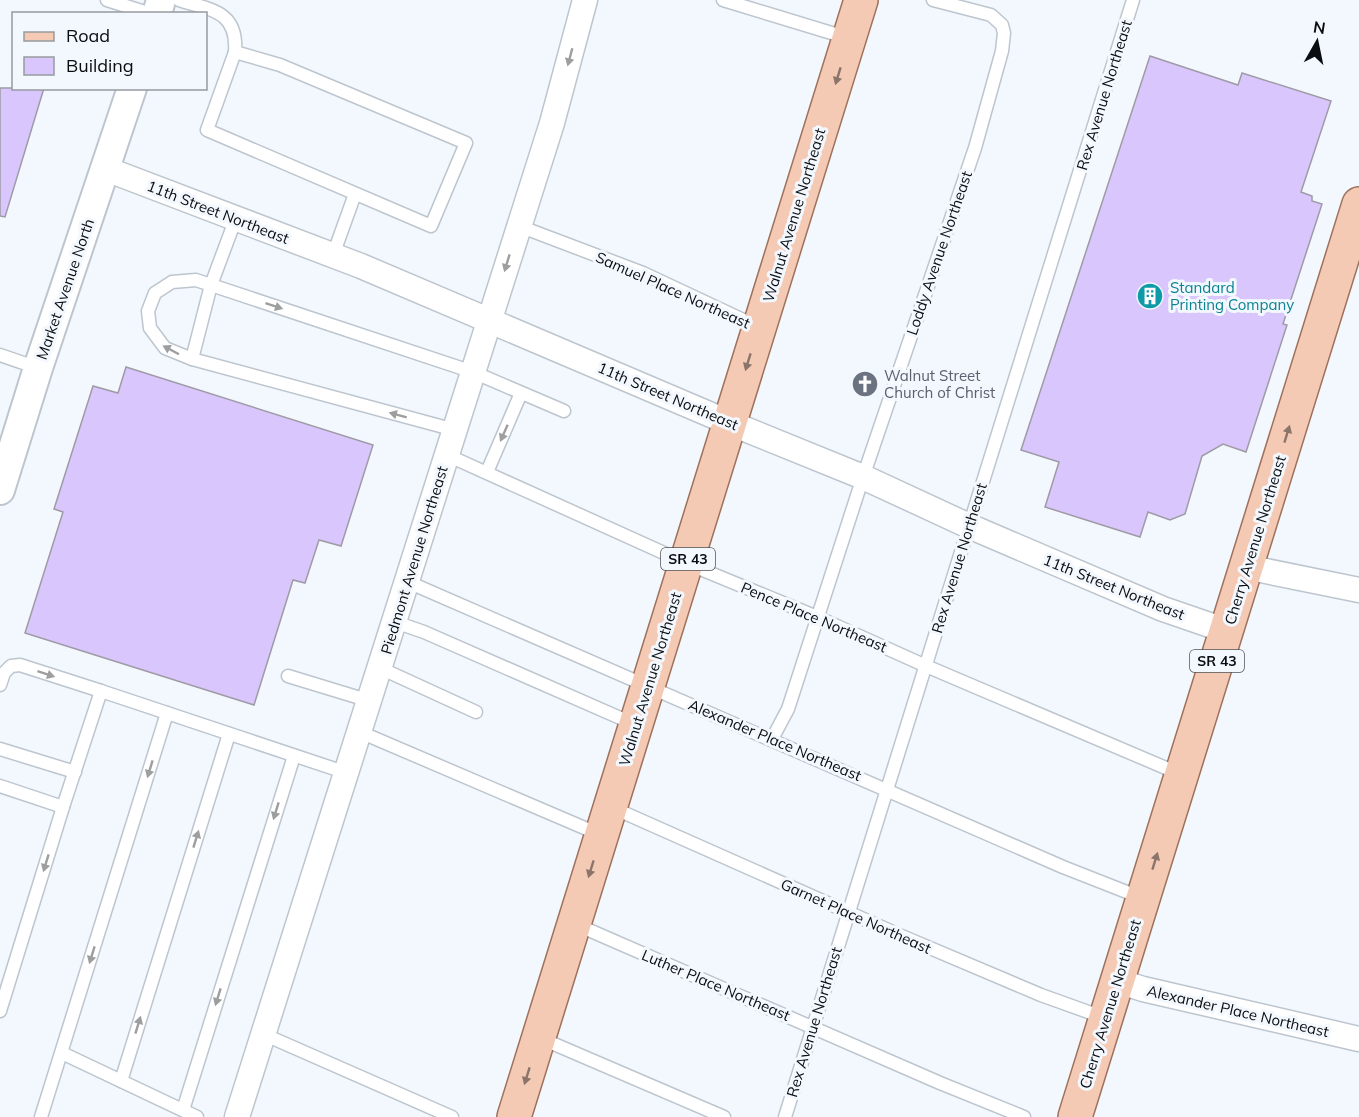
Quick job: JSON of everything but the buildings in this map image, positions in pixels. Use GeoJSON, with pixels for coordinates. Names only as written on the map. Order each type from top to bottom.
{"type":"FeatureCollection","features":[{"type":"Feature","properties":{"kind":"main road","name":"Walnut Avenue Northeast"},"geometry":{"type":"LineString","coordinates":[[514,1117],[861,0]]}},
{"type":"Feature","properties":{"kind":"main road","name":"Cherry Avenue Northeast"},"geometry":{"type":"LineString","coordinates":[[1075,1117],[1246,567],[1354,238],[1359,204]]}},
{"type":"Feature","properties":{"kind":"street","name":"Piedmont Avenue Northeast"},"geometry":{"type":"LineString","coordinates":[[237,1117],[552,123],[585,0]]}},
{"type":"Feature","properties":{"kind":"street","name":"Market Avenue North"},"geometry":{"type":"LineString","coordinates":[[0,490],[38,368],[131,90]]}},
{"type":"Feature","properties":{"kind":"street","name":"11th Street Northeast"},"geometry":{"type":"LineString","coordinates":[[106,169],[333,255],[863,477],[969,526],[1162,609],[1227,631]]}},
{"type":"Feature","properties":{"kind":"street"},"geometry":{"type":"LineString","coordinates":[[1246,567],[1359,590]]}},
{"type":"Feature","properties":{"kind":"street","name":"Alexander Place Northeast"},"geometry":{"type":"LineString","coordinates":[[1118,981],[1143,989],[1359,1039]]}},
{"type":"Feature","properties":{"kind":"lane"},"geometry":{"type":"LineString","coordinates":[[106,0],[145,12]]}},
{"type":"Feature","properties":{"kind":"lane"},"geometry":{"type":"LineString","coordinates":[[179,0],[216,12],[229,20],[236,38],[235,52],[207,130],[431,226],[466,143],[280,65],[235,52]]}},
{"type":"Feature","properties":{"kind":"lane"},"geometry":{"type":"LineString","coordinates":[[723,0],[850,38]]}},
{"type":"Feature","properties":{"kind":"lane","name":"Loddy Avenue Northeast"},"geometry":{"type":"LineString","coordinates":[[772,739],[788,709],[863,477],[975,148],[1002,51],[1004,33],[1002,25],[991,15],[933,0]]}},
{"type":"Feature","properties":{"kind":"lane","name":"Rex Avenue Northeast"},"geometry":{"type":"LineString","coordinates":[[785,1117],[1133,0]]}},
{"type":"Feature","properties":{"kind":"lane"},"geometry":{"type":"LineString","coordinates":[[333,255],[355,194]]}},
{"type":"Feature","properties":{"kind":"lane"},"geometry":{"type":"LineString","coordinates":[[192,359],[211,285],[236,218]]}},
{"type":"Feature","properties":{"kind":"lane","name":"Samuel Place Northeast"},"geometry":{"type":"LineString","coordinates":[[519,226],[643,273],[759,328]]}},
{"type":"Feature","properties":{"kind":"lane"},"geometry":{"type":"LineString","coordinates":[[455,430],[192,359],[165,348],[150,328],[148,311],[155,293],[172,282],[196,280],[473,372],[564,411]]}},
{"type":"Feature","properties":{"kind":"lane"},"geometry":{"type":"LineString","coordinates":[[0,356],[38,368]]}},
{"type":"Feature","properties":{"kind":"lane"},"geometry":{"type":"LineString","coordinates":[[487,472],[521,393]]}},
{"type":"Feature","properties":{"kind":"lane","name":"Pence Place Northeast"},"geometry":{"type":"LineString","coordinates":[[447,454],[686,563],[817,617],[1182,775]]}},
{"type":"Feature","properties":{"kind":"lane","name":"Alexander Place Northeast"},"geometry":{"type":"LineString","coordinates":[[408,582],[886,788],[1063,867],[1143,898]]}},
{"type":"Feature","properties":{"kind":"lane"},"geometry":{"type":"LineString","coordinates":[[395,622],[424,632],[636,725]]}},
{"type":"Feature","properties":{"kind":"lane"},"geometry":{"type":"LineString","coordinates":[[0,685],[4,673],[11,666],[20,665],[347,773]]}},
{"type":"Feature","properties":{"kind":"lane"},"geometry":{"type":"LineString","coordinates":[[380,668],[476,712]]}},
{"type":"Feature","properties":{"kind":"lane"},"geometry":{"type":"LineString","coordinates":[[288,676],[370,700]]}},
{"type":"Feature","properties":{"kind":"lane"},"geometry":{"type":"LineString","coordinates":[[0,1011],[101,691]]}},
{"type":"Feature","properties":{"kind":"lane"},"geometry":{"type":"LineString","coordinates":[[41,1117],[167,713]]}},
{"type":"Feature","properties":{"kind":"lane","name":"Garnet Place Northeast"},"geometry":{"type":"LineString","coordinates":[[360,732],[848,912],[1041,995],[1106,1018]]}},
{"type":"Feature","properties":{"kind":"lane"},"geometry":{"type":"LineString","coordinates":[[121,1081],[229,734]]}},
{"type":"Feature","properties":{"kind":"lane"},"geometry":{"type":"LineString","coordinates":[[0,749],[75,772]]}},
{"type":"Feature","properties":{"kind":"lane"},"geometry":{"type":"LineString","coordinates":[[183,1110],[294,756]]}},
{"type":"Feature","properties":{"kind":"lane"},"geometry":{"type":"LineString","coordinates":[[0,787],[63,807]]}},
{"type":"Feature","properties":{"kind":"lane","name":"Luther Place Northeast"},"geometry":{"type":"LineString","coordinates":[[574,923],[940,1083],[1024,1117]]}},
{"type":"Feature","properties":{"kind":"lane"},"geometry":{"type":"LineString","coordinates":[[263,1034],[452,1117]]}},
{"type":"Feature","properties":{"kind":"lane"},"geometry":{"type":"LineString","coordinates":[[538,1038],[724,1117]]}},
{"type":"Feature","properties":{"kind":"lane"},"geometry":{"type":"LineString","coordinates":[[62,1053],[197,1117]]}},
{"type":"Feature","properties":{"kind":"place","name":"Standard Printing Company"},"geometry":{"type":"Point","coordinates":[1150,296]}},
{"type":"Feature","properties":{"kind":"place","name":"Walnut Street Church of Christ"},"geometry":{"type":"Point","coordinates":[865,384]}}]}
